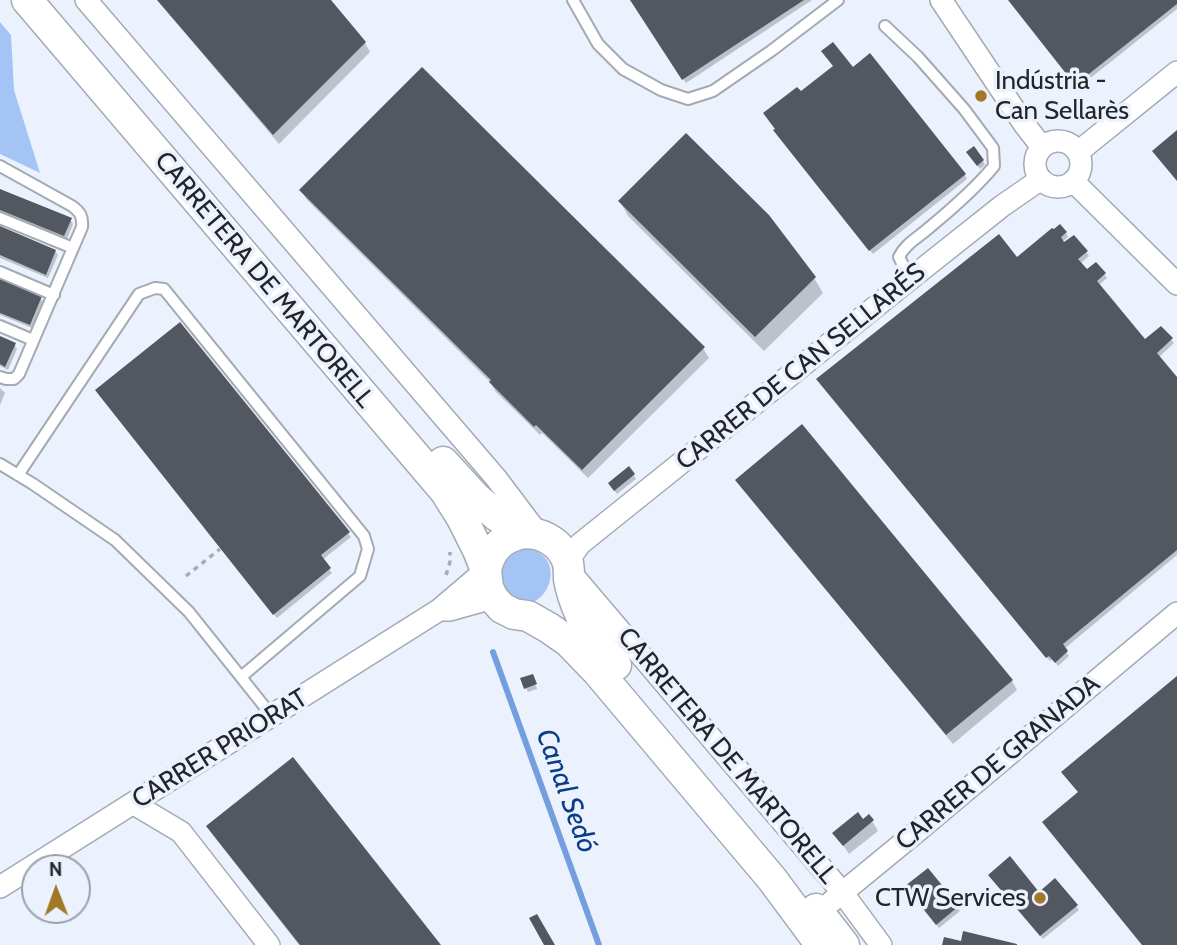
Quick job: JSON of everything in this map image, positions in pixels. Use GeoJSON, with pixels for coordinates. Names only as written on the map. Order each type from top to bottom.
{"type":"FeatureCollection","features":[{"type":"Feature","properties":{"kind":"main road","name":"CARRETERA DE MARTORELL"},"geometry":{"type":"LineString","coordinates":[[27,0],[445,491],[474,542],[489,584],[502,608],[514,614],[528,616],[549,628],[569,642],[597,671],[772,879],[821,945]]}},
{"type":"Feature","properties":{"kind":"main road","name":"CARRETERA DE MARTORELL"},"geometry":{"type":"LineString","coordinates":[[51,0],[475,498],[498,516],[557,545],[569,571],[581,616],[596,640],[757,830],[844,945]]}},
{"type":"Feature","properties":{"kind":"main road"},"geometry":{"type":"LineString","coordinates":[[489,584],[489,558],[495,549],[513,536],[531,534]]}},
{"type":"Feature","properties":{"kind":"main road"},"geometry":{"type":"LineString","coordinates":[[528,616],[541,614],[562,599],[569,571]]}},
{"type":"Feature","properties":{"kind":"street","name":"CARRETERA DE MARTORELL"},"geometry":{"type":"LineString","coordinates":[[86,0],[496,478],[531,534]]}},
{"type":"Feature","properties":{"kind":"street"},"geometry":{"type":"LineString","coordinates":[[942,0],[1042,147]]}},
{"type":"Feature","properties":{"kind":"street"},"geometry":{"type":"LineString","coordinates":[[1078,152],[1177,72]]}},
{"type":"Feature","properties":{"kind":"street"},"geometry":{"type":"LineString","coordinates":[[1062,141],[1078,152],[1081,167],[1073,181],[1055,186],[1041,179],[1035,162],[1042,147],[1062,141]]}},
{"type":"Feature","properties":{"kind":"street","name":"CARRER DE CAN SELLARÉS"},"geometry":{"type":"LineString","coordinates":[[569,571],[580,544],[1002,206],[1041,179]]}},
{"type":"Feature","properties":{"kind":"street"},"geometry":{"type":"LineString","coordinates":[[1073,181],[1177,284]]}},
{"type":"Feature","properties":{"kind":"street","name":"CARRETERA DE MARTORELL"},"geometry":{"type":"LineString","coordinates":[[569,571],[842,892],[881,945]]}},
{"type":"Feature","properties":{"kind":"street","name":"CARRER PRIORAT"},"geometry":{"type":"LineString","coordinates":[[0,887],[439,610],[489,584]]}},
{"type":"Feature","properties":{"kind":"street","name":"CARRER PRIORAT"},"geometry":{"type":"LineString","coordinates":[[439,610],[450,610],[489,584]]}},
{"type":"Feature","properties":{"kind":"street","name":"CARRER DE GRANADA"},"geometry":{"type":"LineString","coordinates":[[819,912],[1177,613]]}},
{"type":"Feature","properties":{"kind":"street"},"geometry":{"type":"LineString","coordinates":[[134,804],[181,832],[268,945]]}},
{"type":"Feature","properties":{"kind":"lane"},"geometry":{"type":"LineString","coordinates":[[573,0],[598,44],[623,69],[660,90],[688,99],[713,91],[838,0]]}},
{"type":"Feature","properties":{"kind":"lane"},"geometry":{"type":"LineString","coordinates":[[885,26],[918,57],[964,109],[993,148],[994,166],[978,185],[903,249],[899,257],[910,279]]}},
{"type":"Feature","properties":{"kind":"lane"},"geometry":{"type":"LineString","coordinates":[[0,166],[77,210],[83,220],[19,374],[14,379],[0,377]]}},
{"type":"Feature","properties":{"kind":"lane"},"geometry":{"type":"LineString","coordinates":[[0,218],[73,248]]}},
{"type":"Feature","properties":{"kind":"lane"},"geometry":{"type":"LineString","coordinates":[[0,272],[54,295]]}},
{"type":"Feature","properties":{"kind":"lane"},"geometry":{"type":"LineString","coordinates":[[18,475],[139,294],[155,288],[164,289],[364,536],[368,549],[359,576],[241,677]]}},
{"type":"Feature","properties":{"kind":"lane"},"geometry":{"type":"LineString","coordinates":[[0,326],[33,340]]}},
{"type":"Feature","properties":{"kind":"lane"},"geometry":{"type":"LineString","coordinates":[[0,464],[116,540],[189,612],[272,716]]}},
{"type":"Feature","properties":{"kind":"path"},"geometry":{"type":"LineString","coordinates":[[186,576],[220,549]]}},
{"type":"Feature","properties":{"kind":"shaded area"},"geometry":{"type":"Polygon","coordinates":[[[0,22],[11,35],[14,90],[40,173],[0,154],[0,22]]]}},
{"type":"Feature","properties":{"kind":"shaded area"},"geometry":{"type":"Polygon","coordinates":[[[521,549],[537,552],[546,559],[550,570],[550,581],[545,592],[537,600],[526,603],[512,599],[502,589],[500,564],[512,552],[521,549]]]}},
{"type":"Feature","properties":{"kind":"building"},"geometry":{"type":"Polygon","coordinates":[[[157,0],[331,0],[366,42],[273,135],[157,0]]]}},
{"type":"Feature","properties":{"kind":"building"},"geometry":{"type":"Polygon","coordinates":[[[630,0],[804,0],[682,80],[630,0]]]}},
{"type":"Feature","properties":{"kind":"building"},"geometry":{"type":"Polygon","coordinates":[[[1008,0],[1177,0],[1177,4],[1075,85],[1008,0]]]}},
{"type":"Feature","properties":{"kind":"building"},"geometry":{"type":"Polygon","coordinates":[[[833,42],[853,67],[870,53],[966,174],[869,251],[773,130],[775,129],[763,113],[797,87],[801,91],[833,66],[821,51],[833,42]]]}},
{"type":"Feature","properties":{"kind":"building"},"geometry":{"type":"Polygon","coordinates":[[[422,67],[705,347],[582,470],[536,425],[534,427],[489,382],[491,380],[299,190],[422,67]]]}},
{"type":"Feature","properties":{"kind":"building"},"geometry":{"type":"Polygon","coordinates":[[[1177,130],[1177,181],[1152,151],[1177,130]]]}},
{"type":"Feature","properties":{"kind":"building"},"geometry":{"type":"Polygon","coordinates":[[[686,133],[769,215],[816,277],[755,337],[618,201],[686,133]]]}},
{"type":"Feature","properties":{"kind":"building"},"geometry":{"type":"Polygon","coordinates":[[[974,146],[984,160],[977,166],[966,152],[974,146]]]}},
{"type":"Feature","properties":{"kind":"building"},"geometry":{"type":"Polygon","coordinates":[[[0,189],[72,218],[64,236],[0,210],[0,189]]]}},
{"type":"Feature","properties":{"kind":"building"},"geometry":{"type":"Polygon","coordinates":[[[1060,224],[1067,232],[1061,237],[1064,242],[1074,235],[1088,251],[1078,259],[1087,269],[1096,262],[1106,273],[1097,281],[1145,339],[1161,326],[1173,338],[1157,353],[1177,377],[1177,550],[1063,644],[1068,651],[1055,663],[1049,656],[1046,658],[816,379],[999,234],[1017,257],[1060,224]]]}},
{"type":"Feature","properties":{"kind":"building"},"geometry":{"type":"Polygon","coordinates":[[[0,226],[56,250],[46,275],[0,255],[0,226]]]}},
{"type":"Feature","properties":{"kind":"building"},"geometry":{"type":"Polygon","coordinates":[[[0,279],[42,296],[30,325],[0,313],[0,279]]]}},
{"type":"Feature","properties":{"kind":"building"},"geometry":{"type":"Polygon","coordinates":[[[180,322],[350,532],[321,555],[331,568],[273,615],[95,390],[180,322]]]}},
{"type":"Feature","properties":{"kind":"building"},"geometry":{"type":"Polygon","coordinates":[[[0,336],[16,343],[5,367],[0,364],[0,336]]]}},
{"type":"Feature","properties":{"kind":"building"},"geometry":{"type":"Polygon","coordinates":[[[802,424],[1013,680],[946,735],[735,480],[802,424]]]}},
{"type":"Feature","properties":{"kind":"building"},"geometry":{"type":"Polygon","coordinates":[[[629,466],[635,474],[614,491],[608,483],[629,466]]]}},
{"type":"Feature","properties":{"kind":"building"},"geometry":{"type":"Polygon","coordinates":[[[533,674],[537,684],[524,689],[520,678],[533,674]]]}},
{"type":"Feature","properties":{"kind":"building"},"geometry":{"type":"Polygon","coordinates":[[[1177,676],[1177,945],[1142,945],[1042,822],[1078,792],[1061,772],[1177,676]]]}},
{"type":"Feature","properties":{"kind":"building"},"geometry":{"type":"Polygon","coordinates":[[[293,757],[441,945],[300,945],[206,826],[293,757]]]}},
{"type":"Feature","properties":{"kind":"building"},"geometry":{"type":"Polygon","coordinates":[[[858,812],[863,819],[869,814],[874,820],[843,846],[832,833],[858,812]]]}},
{"type":"Feature","properties":{"kind":"building","name":"CTW Services"},"geometry":{"type":"Polygon","coordinates":[[[1010,856],[1039,892],[1055,878],[1078,905],[1040,936],[988,875],[1010,856]]]}},
{"type":"Feature","properties":{"kind":"building"},"geometry":{"type":"Polygon","coordinates":[[[928,868],[959,906],[936,925],[905,886],[928,868]]]}},
{"type":"Feature","properties":{"kind":"building"},"geometry":{"type":"Polygon","coordinates":[[[537,914],[555,945],[544,945],[529,918],[537,914]]]}},
{"type":"Feature","properties":{"kind":"building"},"geometry":{"type":"Polygon","coordinates":[[[963,931],[1017,945],[942,945],[944,937],[961,941],[963,931]]]}},
{"type":"Feature","properties":{"kind":"waterway","name":"Canal Sedó"},"geometry":{"type":"LineString","coordinates":[[493,652],[599,945]]}},
{"type":"Feature","properties":{"kind":"place","name":"Indústria - Can Sellarès"},"geometry":{"type":"Point","coordinates":[981,96]}},
{"type":"Feature","properties":{"kind":"place","name":"CTW Services"},"geometry":{"type":"Point","coordinates":[1040,898]}}]}
